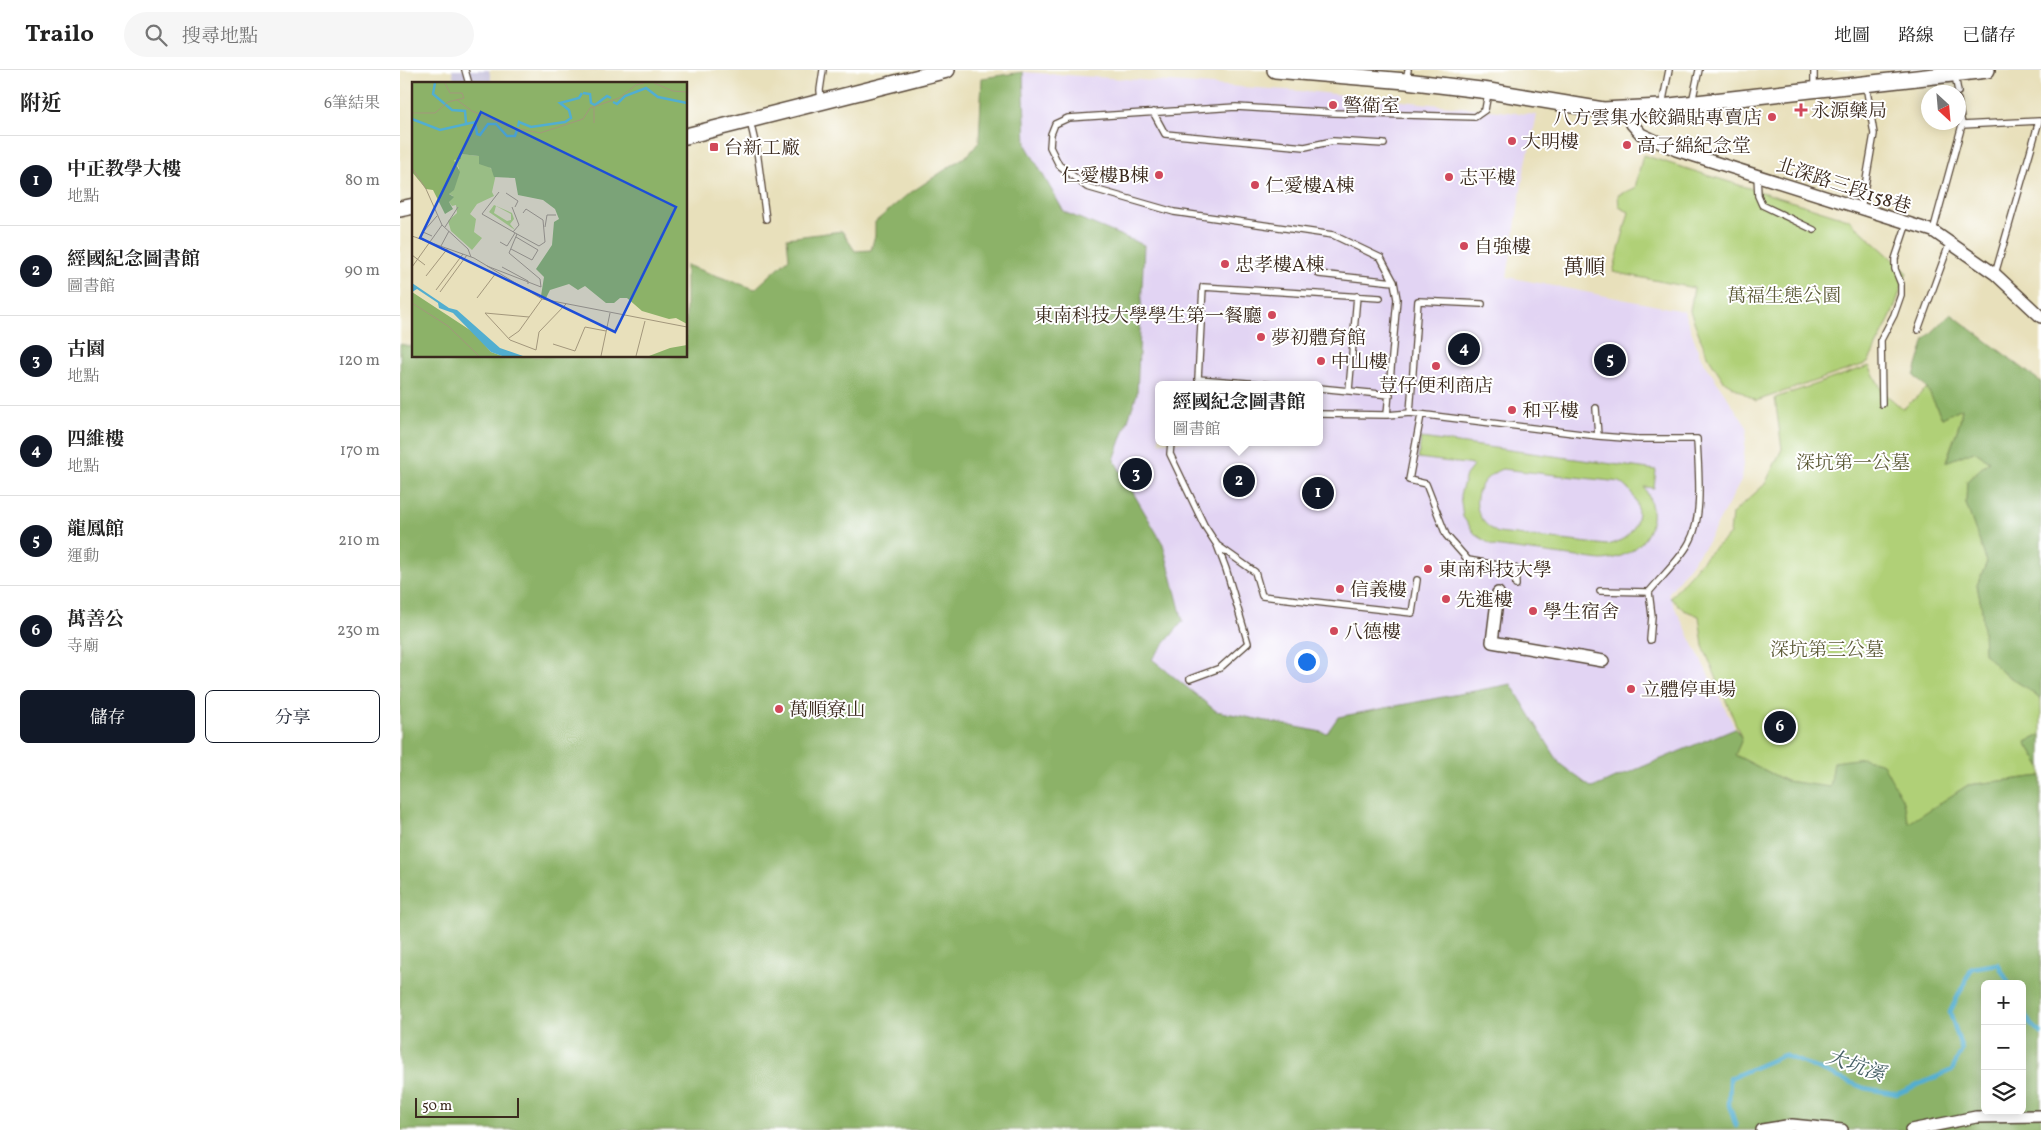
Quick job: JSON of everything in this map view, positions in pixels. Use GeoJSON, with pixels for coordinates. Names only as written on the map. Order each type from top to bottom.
{"type":"FeatureCollection","features":[{"type":"Feature","properties":{"kind":"main road"},"geometry":{"type":"LineString","coordinates":[[688,136],[947,70]]}},
{"type":"Feature","properties":{"kind":"main road"},"geometry":{"type":"LineString","coordinates":[[1275,70],[1407,75],[1603,110],[1692,104],[1955,72],[1987,70]]}},
{"type":"Feature","properties":{"kind":"street","name":"北深路三段158巷"},"geometry":{"type":"LineString","coordinates":[[1632,109],[1632,124],[1641,134],[1676,150],[1933,231],[1995,274],[2041,317]]}},
{"type":"Feature","properties":{"kind":"street"},"geometry":{"type":"LineString","coordinates":[[1498,593],[1492,642],[1603,661]]}},
{"type":"Feature","properties":{"kind":"street"},"geometry":{"type":"LineString","coordinates":[[1911,1130],[1976,1117],[2041,1116]]}},
{"type":"Feature","properties":{"kind":"street"},"geometry":{"type":"LineString","coordinates":[[1762,1130],[1792,1125],[1842,1130]]}},
{"type":"Feature","properties":{"kind":"lane"},"geometry":{"type":"LineString","coordinates":[[821,101],[820,90],[823,70]]}},
{"type":"Feature","properties":{"kind":"lane"},"geometry":{"type":"LineString","coordinates":[[1661,107],[1669,70]]}},
{"type":"Feature","properties":{"kind":"lane"},"geometry":{"type":"LineString","coordinates":[[1692,104],[1699,70]]}},
{"type":"Feature","properties":{"kind":"lane"},"geometry":{"type":"LineString","coordinates":[[1814,70],[1814,90]]}},
{"type":"Feature","properties":{"kind":"lane"},"geometry":{"type":"LineString","coordinates":[[1955,72],[1957,85]]}},
{"type":"Feature","properties":{"kind":"lane"},"geometry":{"type":"LineString","coordinates":[[1861,208],[1874,134],[1866,84]]}},
{"type":"Feature","properties":{"kind":"lane"},"geometry":{"type":"LineString","coordinates":[[1387,415],[1397,298],[1394,282],[1381,258],[1332,235],[1174,212],[1087,187],[1059,165],[1050,147],[1051,134],[1055,124],[1068,118],[1236,107],[1475,118],[1485,110],[1489,91]]}},
{"type":"Feature","properties":{"kind":"lane"},"geometry":{"type":"LineString","coordinates":[[1153,112],[1165,134],[1304,147],[1333,141],[1384,144]]}},
{"type":"Feature","properties":{"kind":"lane"},"geometry":{"type":"LineString","coordinates":[[750,121],[757,151],[766,219]]}},
{"type":"Feature","properties":{"kind":"lane"},"geometry":{"type":"LineString","coordinates":[[1966,124],[2039,121],[1995,274]]}},
{"type":"Feature","properties":{"kind":"lane"},"geometry":{"type":"LineString","coordinates":[[1933,231],[1960,130]]}},
{"type":"Feature","properties":{"kind":"lane"},"geometry":{"type":"LineString","coordinates":[[1757,176],[1758,196],[1762,205],[1800,225],[1814,230]]}},
{"type":"Feature","properties":{"kind":"lane"},"geometry":{"type":"LineString","coordinates":[[1882,404],[1883,367],[1881,340],[1901,295],[1901,284],[1894,264],[1907,223]]}},
{"type":"Feature","properties":{"kind":"lane"},"geometry":{"type":"LineString","coordinates":[[1918,330],[1950,242]]}},
{"type":"Feature","properties":{"kind":"lane"},"geometry":{"type":"LineString","coordinates":[[1319,274],[1394,282]]}},
{"type":"Feature","properties":{"kind":"lane"},"geometry":{"type":"LineString","coordinates":[[1223,381],[1198,379],[1203,288],[1380,298]]}},
{"type":"Feature","properties":{"kind":"lane"},"geometry":{"type":"LineString","coordinates":[[1349,390],[1357,296]]}},
{"type":"Feature","properties":{"kind":"lane"},"geometry":{"type":"LineString","coordinates":[[1410,413],[1418,301],[1482,304]]}},
{"type":"Feature","properties":{"kind":"lane"},"geometry":{"type":"LineString","coordinates":[[1323,388],[1390,394]]}},
{"type":"Feature","properties":{"kind":"lane"},"geometry":{"type":"LineString","coordinates":[[1596,408],[1598,436]]}},
{"type":"Feature","properties":{"kind":"lane"},"geometry":{"type":"LineString","coordinates":[[1323,414],[1387,415],[1410,413],[1598,436],[1637,439],[1697,439],[1699,498],[1697,518],[1689,543],[1649,592],[1652,616],[1650,640]]}},
{"type":"Feature","properties":{"kind":"lane"},"geometry":{"type":"LineString","coordinates":[[1421,415],[1409,480],[1426,484],[1446,535],[1468,560],[1515,568],[1516,585]]}},
{"type":"Feature","properties":{"kind":"lane"},"geometry":{"type":"LineString","coordinates":[[1171,446],[1170,454],[1204,525],[1217,545],[1226,568],[1248,643],[1220,668],[1190,679]]}},
{"type":"Feature","properties":{"kind":"lane"},"geometry":{"type":"LineString","coordinates":[[1217,545],[1255,572],[1262,596],[1412,613],[1417,580]]}},
{"type":"Feature","properties":{"kind":"lane"},"geometry":{"type":"LineString","coordinates":[[1600,591],[1649,592]]}},
{"type":"Feature","properties":{"kind":"shaded area"},"geometry":{"type":"Polygon","coordinates":[[[452,70],[489,70],[492,82],[455,82],[452,70]]]}},
{"type":"Feature","properties":{"kind":"shaded area","name":"東南科技大學"},"geometry":{"type":"Polygon","coordinates":[[[1023,72],[1315,92],[1537,115],[1524,172],[1507,277],[1684,311],[1701,358],[1747,427],[1741,481],[1707,543],[1668,594],[1735,728],[1592,789],[1560,764],[1511,684],[1338,717],[1294,784],[966,773],[1163,544],[1114,460],[1137,394],[1144,246],[1064,212],[1026,145],[1023,72]]]}},
{"type":"Feature","properties":{"kind":"green space"},"geometry":{"type":"Polygon","coordinates":[[[1023,72],[1026,145],[1064,212],[1144,245],[1137,394],[1114,460],[1163,544],[1183,621],[1152,659],[1216,711],[1327,733],[1338,717],[1511,684],[1560,764],[1592,788],[1735,728],[1742,739],[1735,755],[1786,781],[1830,787],[1834,762],[1863,758],[1883,764],[1902,799],[1909,823],[1968,785],[2041,776],[2041,1130],[400,1130],[400,344],[412,347],[412,358],[688,358],[688,266],[755,289],[789,258],[787,238],[842,231],[855,251],[871,250],[875,235],[875,222],[907,195],[969,154],[979,142],[982,78],[1023,72]]]}},
{"type":"Feature","properties":{"kind":"green space","name":"萬福生態公園"},"geometry":{"type":"Polygon","coordinates":[[[1643,155],[1848,219],[1907,272],[1892,314],[1868,363],[1756,401],[1724,381],[1707,355],[1690,311],[1694,288],[1613,272],[1629,212],[1619,207],[1618,195],[1635,188],[1643,155]]]}},
{"type":"Feature","properties":{"kind":"green space"},"geometry":{"type":"Polygon","coordinates":[[[1951,314],[2041,382],[2041,700],[2002,672],[1984,653],[1982,610],[1977,585],[1987,562],[1966,504],[1967,481],[1989,461],[1974,451],[1946,462],[1960,422],[1962,408],[1942,418],[1927,388],[1914,376],[1925,339],[1951,314]]]}},
{"type":"Feature","properties":{"kind":"green space","name":"深坑第三公墓"},"geometry":{"type":"Polygon","coordinates":[[[1869,366],[1883,392],[1903,409],[1927,388],[1942,418],[1962,408],[1960,422],[1946,461],[1974,451],[1989,461],[1967,481],[1966,503],[1987,562],[1977,585],[1982,610],[2002,672],[2041,700],[2041,735],[2026,742],[2041,767],[2041,776],[1968,785],[1909,824],[1902,799],[1786,781],[1735,755],[1742,739],[1703,646],[1699,616],[1684,610],[1670,598],[1706,556],[1730,534],[1732,514],[1765,484],[1782,449],[1775,398],[1869,366]]]}},
{"type":"Feature","properties":{"kind":"green space"},"geometry":{"type":"Polygon","coordinates":[[[1421,438],[1656,470],[1654,488],[1644,487],[1650,501],[1651,526],[1646,537],[1628,553],[1615,558],[1601,560],[1493,546],[1475,534],[1463,517],[1460,495],[1466,475],[1474,465],[1418,458],[1421,438]],[[1502,469],[1484,482],[1479,490],[1477,509],[1481,518],[1488,526],[1498,533],[1607,545],[1619,541],[1627,535],[1634,527],[1637,518],[1638,509],[1635,499],[1620,482],[1502,469]]]}},
{"type":"Feature","properties":{"kind":"green space"},"geometry":{"type":"Polygon","coordinates":[[[2041,735],[2041,767],[2026,742],[2041,735]]]}},
{"type":"Feature","properties":{"kind":"waterway","name":"大坑溪"},"geometry":{"type":"LineString","coordinates":[[1736,1126],[1729,1105],[1730,1078],[1784,1055],[1864,1088],[1897,1094],[1952,1070],[1962,1050],[1950,1012],[1972,968],[1998,964],[2007,980]]}},
{"type":"Feature","properties":{"kind":"waterway","name":"大坑溪"},"geometry":{"type":"LineString","coordinates":[[2026,1016],[2030,1023],[2041,1033]]}},
{"type":"Feature","properties":{"kind":"place","name":"警衛室"},"geometry":{"type":"Point","coordinates":[1333,105]}},
{"type":"Feature","properties":{"kind":"place","name":"永源藥局"},"geometry":{"type":"Point","coordinates":[1801,110]}},
{"type":"Feature","properties":{"kind":"place","name":"八方雲集水餃鍋貼專賣店"},"geometry":{"type":"Point","coordinates":[1772,117]}},
{"type":"Feature","properties":{"kind":"place","name":"大明樓"},"geometry":{"type":"Point","coordinates":[1512,141]}},
{"type":"Feature","properties":{"kind":"place","name":"高子綿紀念堂"},"geometry":{"type":"Point","coordinates":[1627,145]}},
{"type":"Feature","properties":{"kind":"place","name":"台新工廠"},"geometry":{"type":"Point","coordinates":[714,147]}},
{"type":"Feature","properties":{"kind":"place","name":"仁愛樓B棟"},"geometry":{"type":"Point","coordinates":[1159,175]}},
{"type":"Feature","properties":{"kind":"place","name":"志平樓"},"geometry":{"type":"Point","coordinates":[1449,177]}},
{"type":"Feature","properties":{"kind":"place","name":"仁愛樓A棟"},"geometry":{"type":"Point","coordinates":[1255,185]}},
{"type":"Feature","properties":{"kind":"place","name":"自強樓"},"geometry":{"type":"Point","coordinates":[1464,246]}},
{"type":"Feature","properties":{"kind":"place","name":"忠孝樓A棟"},"geometry":{"type":"Point","coordinates":[1225,264]}},
{"type":"Feature","properties":{"kind":"place","name":"東南科技大學學生第一餐廳"},"geometry":{"type":"Point","coordinates":[1272,315]}},
{"type":"Feature","properties":{"kind":"place","name":"夢初體育館"},"geometry":{"type":"Point","coordinates":[1261,337]}},
{"type":"Feature","properties":{"kind":"place","name":"四維樓"},"geometry":{"type":"Point","coordinates":[1464,349]}},
{"type":"Feature","properties":{"kind":"place","name":"龍鳳館"},"geometry":{"type":"Point","coordinates":[1610,360]}},
{"type":"Feature","properties":{"kind":"place","name":"中山樓"},"geometry":{"type":"Point","coordinates":[1321,361]}},
{"type":"Feature","properties":{"kind":"place","name":"荳仔便利商店"},"geometry":{"type":"Point","coordinates":[1436,366]}},
{"type":"Feature","properties":{"kind":"place","name":"和平樓"},"geometry":{"type":"Point","coordinates":[1512,410]}},
{"type":"Feature","properties":{"kind":"place","name":"古園"},"geometry":{"type":"Point","coordinates":[1136,474]}},
{"type":"Feature","properties":{"kind":"place","name":"經國紀念圖書館"},"geometry":{"type":"Point","coordinates":[1239,481]}},
{"type":"Feature","properties":{"kind":"place","name":"中正教學大樓"},"geometry":{"type":"Point","coordinates":[1318,493]}},
{"type":"Feature","properties":{"kind":"place","name":"東南科技大學"},"geometry":{"type":"Point","coordinates":[1428,569]}},
{"type":"Feature","properties":{"kind":"place","name":"信義樓"},"geometry":{"type":"Point","coordinates":[1340,589]}},
{"type":"Feature","properties":{"kind":"place","name":"先進樓"},"geometry":{"type":"Point","coordinates":[1446,599]}},
{"type":"Feature","properties":{"kind":"place","name":"學生宿舍"},"geometry":{"type":"Point","coordinates":[1533,611]}},
{"type":"Feature","properties":{"kind":"place","name":"八德樓"},"geometry":{"type":"Point","coordinates":[1334,631]}},
{"type":"Feature","properties":{"kind":"place","name":"立體停車場"},"geometry":{"type":"Point","coordinates":[1631,689]}},
{"type":"Feature","properties":{"kind":"place","name":"萬順寮山"},"geometry":{"type":"Point","coordinates":[779,709]}},
{"type":"Feature","properties":{"kind":"place","name":"萬善公"},"geometry":{"type":"Point","coordinates":[1780,727]}},
{"type":"Feature","properties":{"kind":"district","name":"萬順"},"geometry":{"type":"Point","coordinates":[1584,267]}},
{"type":"Feature","properties":{"kind":"park label","name":"深坑第一公墓"},"geometry":{"type":"Point","coordinates":[1853,462]}}]}
